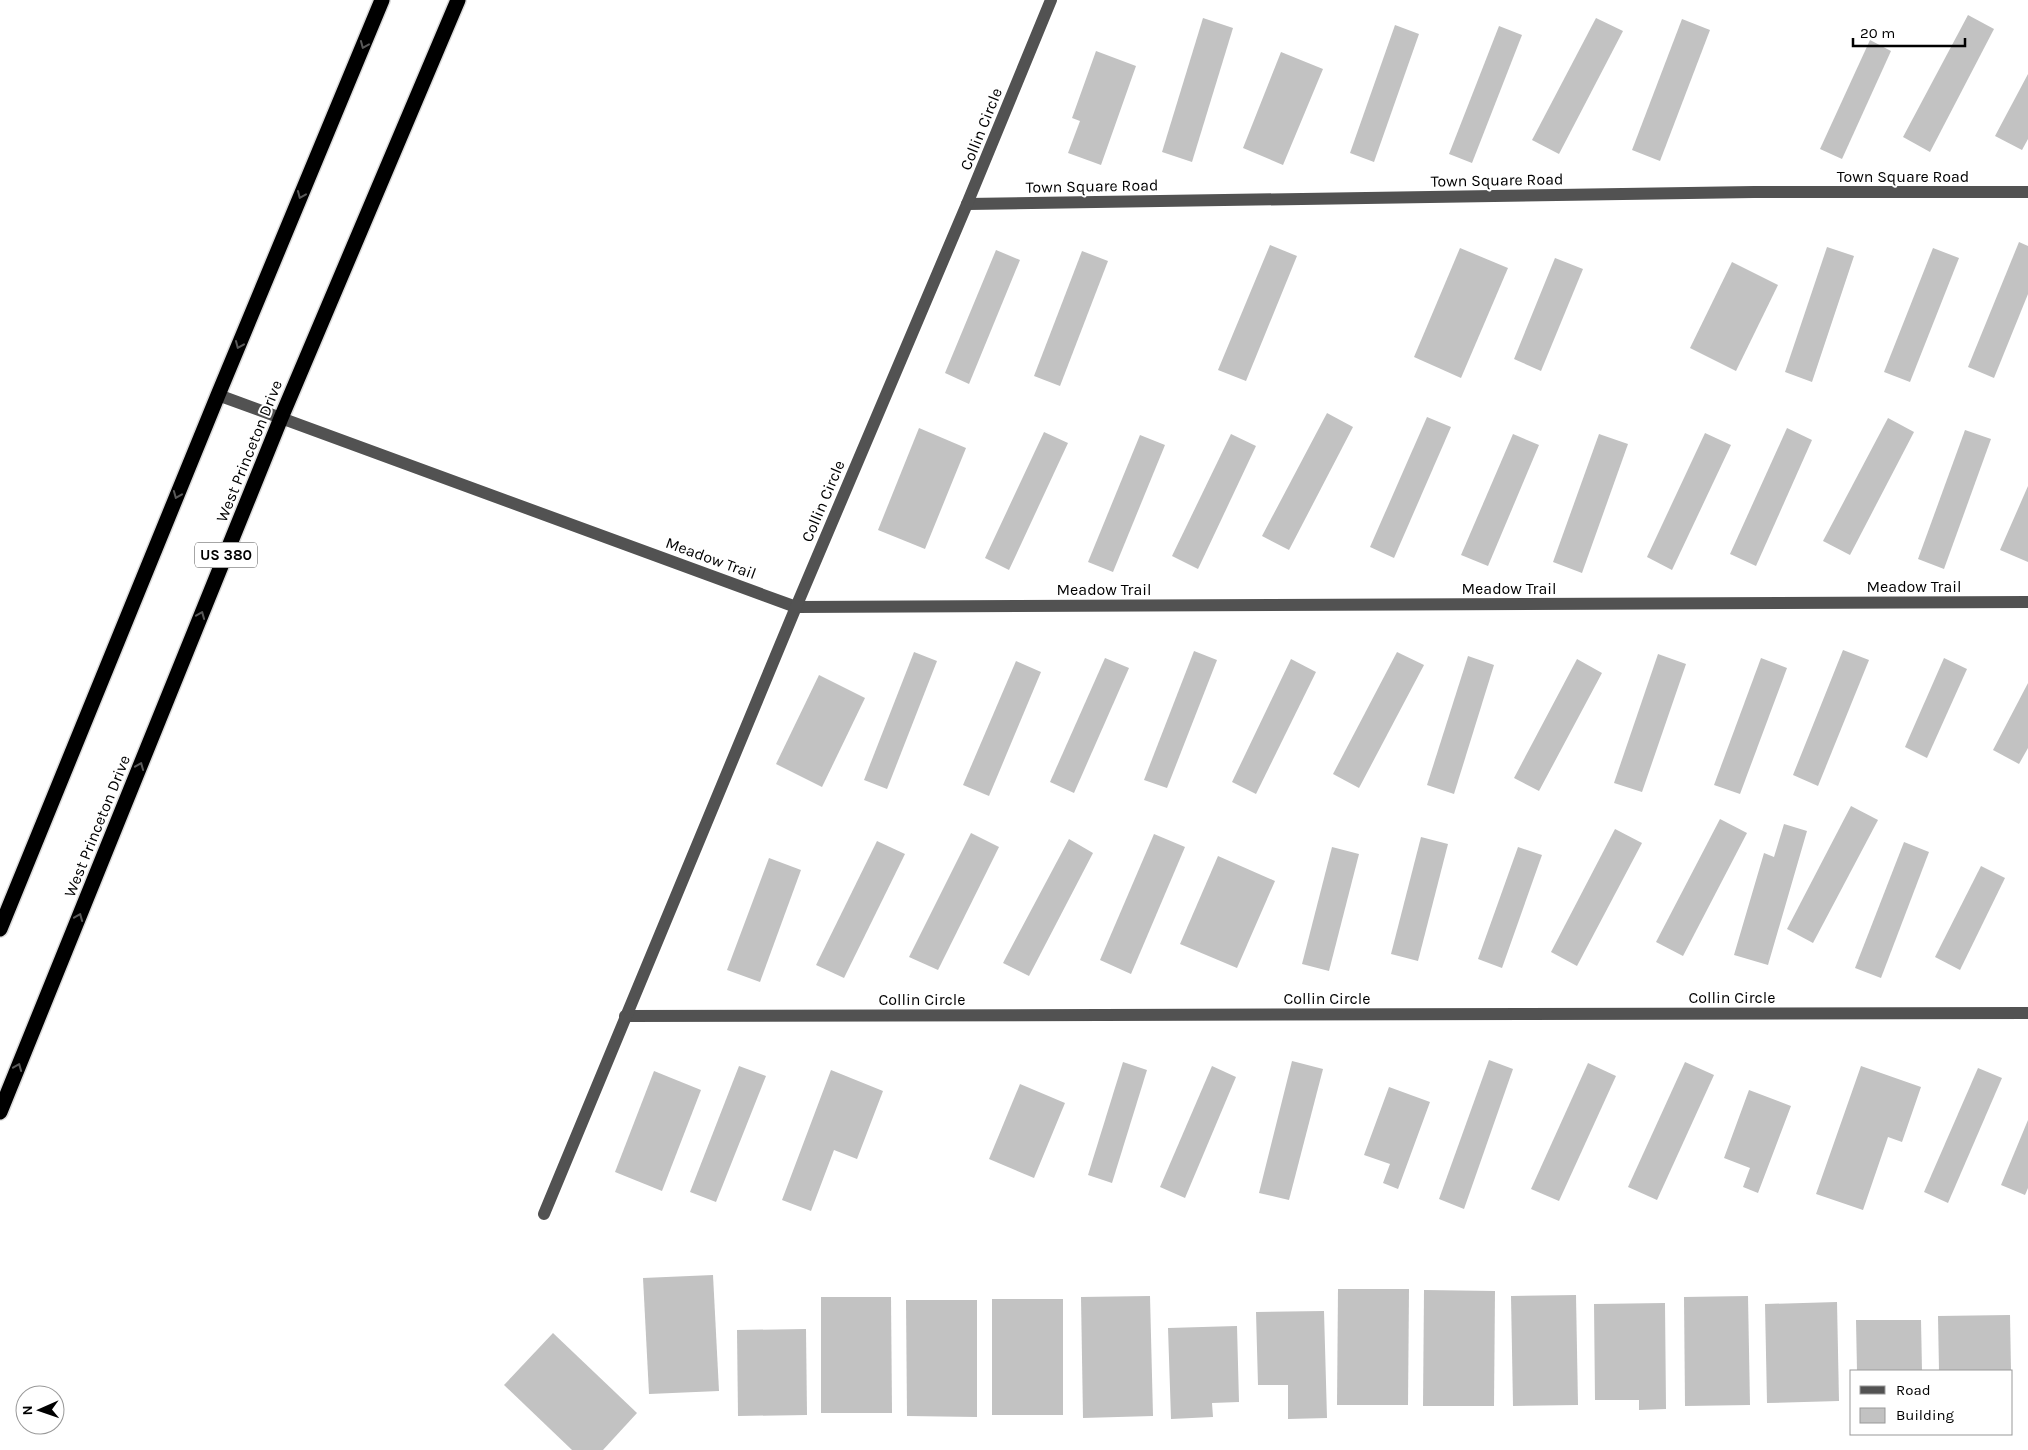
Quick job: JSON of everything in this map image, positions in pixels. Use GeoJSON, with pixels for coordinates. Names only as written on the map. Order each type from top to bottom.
{"type":"FeatureCollection","features":[{"type":"Feature","properties":{"kind":"highway"},"geometry":{"type":"LineString","coordinates":[[0,929],[382,0]]}},
{"type":"Feature","properties":{"kind":"highway","name":"West Princeton Drive"},"geometry":{"type":"LineString","coordinates":[[0,1112],[281,418],[458,0]]}},
{"type":"Feature","properties":{"kind":"street","name":"Collin Circle"},"geometry":{"type":"LineString","coordinates":[[544,1214],[796,606],[967,204],[1051,0]]}},
{"type":"Feature","properties":{"kind":"street","name":"Town Square Road"},"geometry":{"type":"LineString","coordinates":[[967,204],[1754,192],[2028,192]]}},
{"type":"Feature","properties":{"kind":"street","name":"Meadow Trail"},"geometry":{"type":"LineString","coordinates":[[218,395],[796,606],[2028,602]]}},
{"type":"Feature","properties":{"kind":"street","name":"Collin Circle"},"geometry":{"type":"LineString","coordinates":[[625,1016],[2028,1013]]}},
{"type":"Feature","properties":{"kind":"building"},"geometry":{"type":"Polygon","coordinates":[[[1968,15],[1994,29],[1930,152],[1903,137],[1968,15]]]}},
{"type":"Feature","properties":{"kind":"building"},"geometry":{"type":"Polygon","coordinates":[[[1203,18],[1233,28],[1192,162],[1162,152],[1203,18]]]}},
{"type":"Feature","properties":{"kind":"building"},"geometry":{"type":"Polygon","coordinates":[[[1596,18],[1623,31],[1559,154],[1532,140],[1596,18]]]}},
{"type":"Feature","properties":{"kind":"building"},"geometry":{"type":"Polygon","coordinates":[[[1682,19],[1710,30],[1660,161],[1632,150],[1682,19]]]}},
{"type":"Feature","properties":{"kind":"building"},"geometry":{"type":"Polygon","coordinates":[[[1395,25],[1419,34],[1374,162],[1350,153],[1395,25]]]}},
{"type":"Feature","properties":{"kind":"building"},"geometry":{"type":"Polygon","coordinates":[[[1499,26],[1522,35],[1472,163],[1449,154],[1499,26]]]}},
{"type":"Feature","properties":{"kind":"building"},"geometry":{"type":"Polygon","coordinates":[[[1870,40],[1891,51],[1842,159],[1820,149],[1870,40]]]}},
{"type":"Feature","properties":{"kind":"building"},"geometry":{"type":"Polygon","coordinates":[[[1096,51],[1136,66],[1101,165],[1068,153],[1080,121],[1072,118],[1096,51]]]}},
{"type":"Feature","properties":{"kind":"building"},"geometry":{"type":"Polygon","coordinates":[[[1281,52],[1323,69],[1283,165],[1243,148],[1281,52]]]}},
{"type":"Feature","properties":{"kind":"building"},"geometry":{"type":"Polygon","coordinates":[[[2028,74],[2028,139],[2022,150],[1995,136],[2028,74]]]}},
{"type":"Feature","properties":{"kind":"building"},"geometry":{"type":"Polygon","coordinates":[[[2019,242],[2028,246],[2028,294],[1994,378],[1968,367],[2019,242]]]}},
{"type":"Feature","properties":{"kind":"building"},"geometry":{"type":"Polygon","coordinates":[[[1270,245],[1297,256],[1246,381],[1218,370],[1270,245]]]}},
{"type":"Feature","properties":{"kind":"building"},"geometry":{"type":"Polygon","coordinates":[[[1827,247],[1854,256],[1812,382],[1785,372],[1827,247]]]}},
{"type":"Feature","properties":{"kind":"building"},"geometry":{"type":"Polygon","coordinates":[[[1460,248],[1508,268],[1461,378],[1414,357],[1460,248]]]}},
{"type":"Feature","properties":{"kind":"building"},"geometry":{"type":"Polygon","coordinates":[[[1933,248],[1959,258],[1910,382],[1884,372],[1933,248]]]}},
{"type":"Feature","properties":{"kind":"building"},"geometry":{"type":"Polygon","coordinates":[[[996,250],[1020,260],[969,384],[945,373],[996,250]]]}},
{"type":"Feature","properties":{"kind":"building"},"geometry":{"type":"Polygon","coordinates":[[[1082,251],[1108,261],[1060,386],[1034,376],[1082,251]]]}},
{"type":"Feature","properties":{"kind":"building"},"geometry":{"type":"Polygon","coordinates":[[[1555,258],[1583,269],[1541,371],[1514,359],[1555,258]]]}},
{"type":"Feature","properties":{"kind":"building"},"geometry":{"type":"Polygon","coordinates":[[[1732,262],[1778,285],[1736,371],[1690,348],[1732,262]]]}},
{"type":"Feature","properties":{"kind":"building"},"geometry":{"type":"Polygon","coordinates":[[[1327,413],[1353,427],[1289,550],[1262,536],[1327,413]]]}},
{"type":"Feature","properties":{"kind":"building"},"geometry":{"type":"Polygon","coordinates":[[[1427,417],[1451,427],[1394,558],[1370,547],[1427,417]]]}},
{"type":"Feature","properties":{"kind":"building"},"geometry":{"type":"Polygon","coordinates":[[[1888,418],[1914,432],[1850,555],[1823,541],[1888,418]]]}},
{"type":"Feature","properties":{"kind":"building"},"geometry":{"type":"Polygon","coordinates":[[[919,428],[966,448],[925,549],[878,530],[919,428]]]}},
{"type":"Feature","properties":{"kind":"building"},"geometry":{"type":"Polygon","coordinates":[[[1787,428],[1812,440],[1756,566],[1730,554],[1787,428]]]}},
{"type":"Feature","properties":{"kind":"building"},"geometry":{"type":"Polygon","coordinates":[[[1965,430],[1991,439],[1944,569],[1918,559],[1965,430]]]}},
{"type":"Feature","properties":{"kind":"building"},"geometry":{"type":"Polygon","coordinates":[[[1044,432],[1068,443],[1009,570],[985,558],[1044,432]]]}},
{"type":"Feature","properties":{"kind":"building"},"geometry":{"type":"Polygon","coordinates":[[[1705,433],[1731,445],[1672,570],[1647,557],[1705,433]]]}},
{"type":"Feature","properties":{"kind":"building"},"geometry":{"type":"Polygon","coordinates":[[[1231,434],[1256,446],[1198,569],[1172,556],[1231,434]]]}},
{"type":"Feature","properties":{"kind":"building"},"geometry":{"type":"Polygon","coordinates":[[[1513,434],[1539,445],[1488,566],[1461,555],[1513,434]]]}},
{"type":"Feature","properties":{"kind":"building"},"geometry":{"type":"Polygon","coordinates":[[[1599,434],[1628,444],[1582,573],[1553,562],[1599,434]]]}},
{"type":"Feature","properties":{"kind":"building"},"geometry":{"type":"Polygon","coordinates":[[[1140,435],[1165,445],[1113,572],[1088,562],[1140,435]]]}},
{"type":"Feature","properties":{"kind":"building"},"geometry":{"type":"Polygon","coordinates":[[[2028,486],[2028,562],[2000,550],[2028,486]]]}},
{"type":"Feature","properties":{"kind":"building"},"geometry":{"type":"Polygon","coordinates":[[[1843,650],[1869,660],[1818,786],[1793,775],[1843,650]]]}},
{"type":"Feature","properties":{"kind":"building"},"geometry":{"type":"Polygon","coordinates":[[[1194,651],[1217,660],[1167,788],[1144,780],[1194,651]]]}},
{"type":"Feature","properties":{"kind":"building"},"geometry":{"type":"Polygon","coordinates":[[[914,652],[937,661],[887,789],[864,780],[914,652]]]}},
{"type":"Feature","properties":{"kind":"building"},"geometry":{"type":"Polygon","coordinates":[[[1397,652],[1424,665],[1359,788],[1333,774],[1397,652]]]}},
{"type":"Feature","properties":{"kind":"building"},"geometry":{"type":"Polygon","coordinates":[[[1658,654],[1686,664],[1642,792],[1614,783],[1658,654]]]}},
{"type":"Feature","properties":{"kind":"building"},"geometry":{"type":"Polygon","coordinates":[[[1468,656],[1494,665],[1454,794],[1427,785],[1468,656]]]}},
{"type":"Feature","properties":{"kind":"building"},"geometry":{"type":"Polygon","coordinates":[[[1105,658],[1129,668],[1074,793],[1050,782],[1105,658]]]}},
{"type":"Feature","properties":{"kind":"building"},"geometry":{"type":"Polygon","coordinates":[[[1761,658],[1787,668],[1740,794],[1714,785],[1761,658]]]}},
{"type":"Feature","properties":{"kind":"building"},"geometry":{"type":"Polygon","coordinates":[[[1944,658],[1967,669],[1927,758],[1905,747],[1944,658]]]}},
{"type":"Feature","properties":{"kind":"building"},"geometry":{"type":"Polygon","coordinates":[[[1291,659],[1316,672],[1256,794],[1232,782],[1291,659]]]}},
{"type":"Feature","properties":{"kind":"building"},"geometry":{"type":"Polygon","coordinates":[[[1577,659],[1602,673],[1539,791],[1514,778],[1577,659]]]}},
{"type":"Feature","properties":{"kind":"building"},"geometry":{"type":"Polygon","coordinates":[[[1016,661],[1041,672],[989,796],[963,785],[1016,661]]]}},
{"type":"Feature","properties":{"kind":"building"},"geometry":{"type":"Polygon","coordinates":[[[819,675],[865,698],[822,787],[776,764],[819,675]]]}},
{"type":"Feature","properties":{"kind":"building"},"geometry":{"type":"Polygon","coordinates":[[[2028,683],[2028,748],[2019,764],[1993,750],[2028,683]]]}},
{"type":"Feature","properties":{"kind":"building"},"geometry":{"type":"Polygon","coordinates":[[[1851,806],[1878,820],[1813,943],[1787,929],[1851,806]]]}},
{"type":"Feature","properties":{"kind":"building"},"geometry":{"type":"Polygon","coordinates":[[[1720,819],[1747,833],[1683,956],[1656,942],[1720,819]]]}},
{"type":"Feature","properties":{"kind":"building"},"geometry":{"type":"Polygon","coordinates":[[[1784,824],[1807,831],[1768,965],[1734,955],[1764,853],[1774,857],[1784,824]]]}},
{"type":"Feature","properties":{"kind":"building"},"geometry":{"type":"Polygon","coordinates":[[[1615,829],[1642,843],[1577,966],[1551,952],[1615,829]]]}},
{"type":"Feature","properties":{"kind":"building"},"geometry":{"type":"Polygon","coordinates":[[[971,833],[999,847],[938,970],[909,957],[971,833]]]}},
{"type":"Feature","properties":{"kind":"building"},"geometry":{"type":"Polygon","coordinates":[[[1154,834],[1185,847],[1131,974],[1100,960],[1154,834]]]}},
{"type":"Feature","properties":{"kind":"building"},"geometry":{"type":"Polygon","coordinates":[[[1421,837],[1448,844],[1418,961],[1391,954],[1421,837]]]}},
{"type":"Feature","properties":{"kind":"building"},"geometry":{"type":"Polygon","coordinates":[[[1069,839],[1093,853],[1029,976],[1003,963],[1069,839]]]}},
{"type":"Feature","properties":{"kind":"building"},"geometry":{"type":"Polygon","coordinates":[[[877,841],[905,854],[844,978],[816,965],[877,841]]]}},
{"type":"Feature","properties":{"kind":"building"},"geometry":{"type":"Polygon","coordinates":[[[1904,842],[1929,852],[1881,978],[1855,968],[1904,842]]]}},
{"type":"Feature","properties":{"kind":"building"},"geometry":{"type":"Polygon","coordinates":[[[1332,847],[1359,854],[1329,971],[1302,964],[1332,847]]]}},
{"type":"Feature","properties":{"kind":"building"},"geometry":{"type":"Polygon","coordinates":[[[1518,847],[1542,855],[1502,968],[1478,959],[1518,847]]]}},
{"type":"Feature","properties":{"kind":"building"},"geometry":{"type":"Polygon","coordinates":[[[1218,856],[1275,881],[1237,968],[1180,944],[1218,856]]]}},
{"type":"Feature","properties":{"kind":"building"},"geometry":{"type":"Polygon","coordinates":[[[769,858],[801,870],[760,982],[727,970],[769,858]]]}},
{"type":"Feature","properties":{"kind":"building"},"geometry":{"type":"Polygon","coordinates":[[[1981,866],[2005,878],[1960,970],[1935,957],[1981,866]]]}},
{"type":"Feature","properties":{"kind":"building"},"geometry":{"type":"Polygon","coordinates":[[[1489,1060],[1513,1069],[1464,1209],[1439,1199],[1489,1060]]]}},
{"type":"Feature","properties":{"kind":"building"},"geometry":{"type":"Polygon","coordinates":[[[1292,1061],[1323,1069],[1289,1200],[1259,1193],[1292,1061]]]}},
{"type":"Feature","properties":{"kind":"building"},"geometry":{"type":"Polygon","coordinates":[[[1123,1062],[1147,1070],[1112,1183],[1088,1175],[1123,1062]]]}},
{"type":"Feature","properties":{"kind":"building"},"geometry":{"type":"Polygon","coordinates":[[[1685,1062],[1714,1075],[1657,1200],[1628,1187],[1685,1062]]]}},
{"type":"Feature","properties":{"kind":"building"},"geometry":{"type":"Polygon","coordinates":[[[1588,1063],[1616,1076],[1559,1201],[1531,1189],[1588,1063]]]}},
{"type":"Feature","properties":{"kind":"building"},"geometry":{"type":"Polygon","coordinates":[[[739,1066],[766,1076],[716,1202],[690,1192],[739,1066]]]}},
{"type":"Feature","properties":{"kind":"building"},"geometry":{"type":"Polygon","coordinates":[[[1212,1066],[1236,1077],[1185,1198],[1160,1187],[1212,1066]]]}},
{"type":"Feature","properties":{"kind":"building"},"geometry":{"type":"Polygon","coordinates":[[[1861,1066],[1921,1087],[1902,1142],[1888,1137],[1863,1210],[1816,1194],[1861,1066]]]}},
{"type":"Feature","properties":{"kind":"building"},"geometry":{"type":"Polygon","coordinates":[[[1978,1068],[2002,1078],[1948,1203],[1924,1192],[1978,1068]]]}},
{"type":"Feature","properties":{"kind":"building"},"geometry":{"type":"Polygon","coordinates":[[[831,1070],[883,1091],[857,1159],[834,1150],[811,1211],[782,1200],[831,1070]]]}},
{"type":"Feature","properties":{"kind":"building"},"geometry":{"type":"Polygon","coordinates":[[[654,1071],[701,1090],[662,1191],[615,1172],[654,1071]]]}},
{"type":"Feature","properties":{"kind":"building"},"geometry":{"type":"Polygon","coordinates":[[[1020,1084],[1065,1103],[1034,1178],[989,1159],[1020,1084]]]}},
{"type":"Feature","properties":{"kind":"building"},"geometry":{"type":"Polygon","coordinates":[[[1389,1087],[1430,1102],[1398,1189],[1383,1183],[1390,1164],[1364,1155],[1389,1087]]]}},
{"type":"Feature","properties":{"kind":"building"},"geometry":{"type":"Polygon","coordinates":[[[1749,1090],[1791,1106],[1758,1193],[1743,1187],[1750,1168],[1724,1158],[1749,1090]]]}},
{"type":"Feature","properties":{"kind":"building"},"geometry":{"type":"Polygon","coordinates":[[[2028,1120],[2028,1188],[2025,1195],[2001,1185],[2028,1120]]]}},
{"type":"Feature","properties":{"kind":"building"},"geometry":{"type":"Polygon","coordinates":[[[713,1275],[719,1391],[649,1394],[643,1278],[713,1275]]]}},
{"type":"Feature","properties":{"kind":"building"},"geometry":{"type":"Polygon","coordinates":[[[1338,1289],[1409,1289],[1408,1405],[1337,1405],[1338,1289]]]}},
{"type":"Feature","properties":{"kind":"building"},"geometry":{"type":"Polygon","coordinates":[[[1424,1290],[1495,1291],[1494,1406],[1423,1406],[1424,1290]]]}},
{"type":"Feature","properties":{"kind":"building"},"geometry":{"type":"Polygon","coordinates":[[[1576,1295],[1578,1405],[1513,1406],[1511,1296],[1576,1295]]]}},
{"type":"Feature","properties":{"kind":"building"},"geometry":{"type":"Polygon","coordinates":[[[1150,1296],[1153,1416],[1083,1418],[1081,1297],[1150,1296]]]}},
{"type":"Feature","properties":{"kind":"building"},"geometry":{"type":"Polygon","coordinates":[[[1748,1296],[1750,1405],[1685,1406],[1684,1297],[1748,1296]]]}},
{"type":"Feature","properties":{"kind":"building"},"geometry":{"type":"Polygon","coordinates":[[[821,1297],[891,1297],[892,1413],[821,1413],[821,1297]]]}},
{"type":"Feature","properties":{"kind":"building"},"geometry":{"type":"Polygon","coordinates":[[[992,1299],[1063,1299],[1063,1415],[992,1415],[992,1299]]]}},
{"type":"Feature","properties":{"kind":"building"},"geometry":{"type":"Polygon","coordinates":[[[906,1300],[977,1300],[977,1417],[907,1416],[906,1300]]]}},
{"type":"Feature","properties":{"kind":"building"},"geometry":{"type":"Polygon","coordinates":[[[1837,1302],[1839,1401],[1767,1403],[1765,1304],[1837,1302]]]}},
{"type":"Feature","properties":{"kind":"building"},"geometry":{"type":"Polygon","coordinates":[[[1665,1303],[1666,1409],[1639,1410],[1639,1400],[1595,1400],[1594,1304],[1665,1303]]]}},
{"type":"Feature","properties":{"kind":"building"},"geometry":{"type":"Polygon","coordinates":[[[1324,1311],[1327,1418],[1288,1419],[1288,1385],[1258,1385],[1256,1312],[1324,1311]]]}},
{"type":"Feature","properties":{"kind":"building"},"geometry":{"type":"Polygon","coordinates":[[[2010,1315],[2011,1370],[1939,1370],[1938,1316],[2010,1315]]]}},
{"type":"Feature","properties":{"kind":"building"},"geometry":{"type":"Polygon","coordinates":[[[1856,1320],[1921,1320],[1922,1370],[1857,1370],[1856,1320]]]}},
{"type":"Feature","properties":{"kind":"building"},"geometry":{"type":"Polygon","coordinates":[[[1237,1326],[1239,1402],[1212,1403],[1213,1417],[1171,1419],[1168,1328],[1237,1326]]]}},
{"type":"Feature","properties":{"kind":"building"},"geometry":{"type":"Polygon","coordinates":[[[806,1329],[807,1415],[738,1416],[737,1330],[806,1329]]]}},
{"type":"Feature","properties":{"kind":"building"},"geometry":{"type":"Polygon","coordinates":[[[553,1333],[637,1413],[603,1450],[572,1450],[504,1385],[553,1333]]]}}]}
